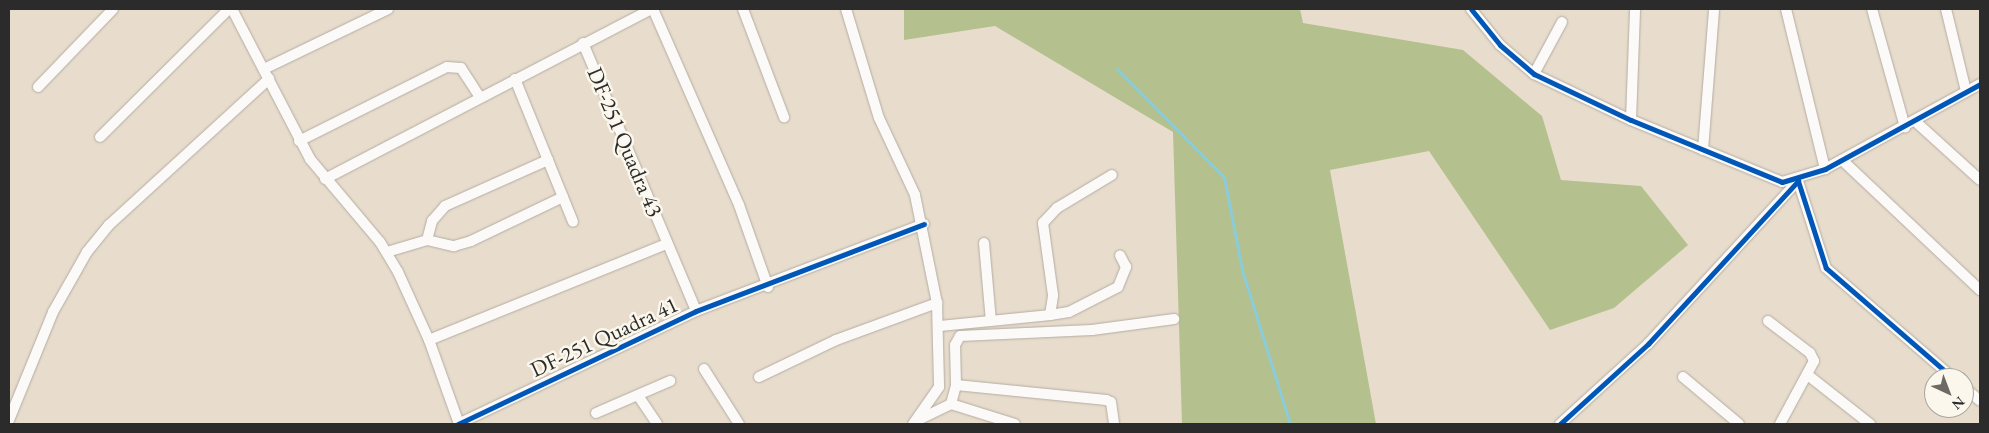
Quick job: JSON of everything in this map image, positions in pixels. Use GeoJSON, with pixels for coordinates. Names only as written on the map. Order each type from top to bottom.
{"type":"FeatureCollection","features":[{"type":"Feature","properties":{"kind":"street"},"geometry":{"type":"LineString","coordinates":[[38,87],[113,9]]}},
{"type":"Feature","properties":{"kind":"street"},"geometry":{"type":"LineString","coordinates":[[100,137],[231,9]]}},
{"type":"Feature","properties":{"kind":"street","name":"DF-251 Quadra 41"},"geometry":{"type":"LineString","coordinates":[[231,9],[299,141],[325,179],[387,252],[429,340],[458,424],[696,311],[768,287],[924,224]]}},
{"type":"Feature","properties":{"kind":"street"},"geometry":{"type":"LineString","coordinates":[[9,420],[53,312],[87,252],[109,225],[266,74],[388,9]]}},
{"type":"Feature","properties":{"kind":"street","name":"DF-251 Quadra 43"},"geometry":{"type":"LineString","coordinates":[[696,311],[583,43],[652,9],[738,205],[768,287]]}},
{"type":"Feature","properties":{"kind":"street"},"geometry":{"type":"LineString","coordinates":[[743,9],[784,117]]}},
{"type":"Feature","properties":{"kind":"street"},"geometry":{"type":"LineString","coordinates":[[846,9],[879,118],[902,162],[924,224],[940,326],[939,387],[915,423]]}},
{"type":"Feature","properties":{"kind":"street"},"geometry":{"type":"LineString","coordinates":[[1471,9],[1500,45],[1534,74],[1631,120],[1775,180],[1798,181]]}},
{"type":"Feature","properties":{"kind":"street"},"geometry":{"type":"LineString","coordinates":[[1631,120],[1635,9]]}},
{"type":"Feature","properties":{"kind":"street"},"geometry":{"type":"LineString","coordinates":[[1702,150],[1714,9]]}},
{"type":"Feature","properties":{"kind":"street"},"geometry":{"type":"LineString","coordinates":[[1786,9],[1825,169]]}},
{"type":"Feature","properties":{"kind":"street"},"geometry":{"type":"LineString","coordinates":[[1872,9],[1904,127]]}},
{"type":"Feature","properties":{"kind":"street"},"geometry":{"type":"LineString","coordinates":[[1946,9],[1966,91]]}},
{"type":"Feature","properties":{"kind":"street"},"geometry":{"type":"LineString","coordinates":[[1534,74],[1562,22]]}},
{"type":"Feature","properties":{"kind":"street"},"geometry":{"type":"LineString","coordinates":[[325,179],[583,43]]}},
{"type":"Feature","properties":{"kind":"street"},"geometry":{"type":"LineString","coordinates":[[299,141],[447,66],[466,72],[480,97]]}},
{"type":"Feature","properties":{"kind":"street"},"geometry":{"type":"LineString","coordinates":[[515,79],[573,222]]}},
{"type":"Feature","properties":{"kind":"street"},"geometry":{"type":"LineString","coordinates":[[1560,424],[1648,344],[1798,181],[1916,122],[1980,84]]}},
{"type":"Feature","properties":{"kind":"street"},"geometry":{"type":"LineString","coordinates":[[1916,122],[1980,180]]}},
{"type":"Feature","properties":{"kind":"street"},"geometry":{"type":"LineString","coordinates":[[427,240],[432,221],[445,206],[548,160]]}},
{"type":"Feature","properties":{"kind":"street"},"geometry":{"type":"LineString","coordinates":[[1842,160],[1980,290]]}},
{"type":"Feature","properties":{"kind":"street"},"geometry":{"type":"LineString","coordinates":[[1050,315],[1053,295],[1043,223],[1053,211],[1112,175]]}},
{"type":"Feature","properties":{"kind":"street"},"geometry":{"type":"LineString","coordinates":[[1798,181],[1826,268],[1941,368]]}},
{"type":"Feature","properties":{"kind":"street"},"geometry":{"type":"LineString","coordinates":[[387,252],[427,240],[454,246],[471,241],[563,197]]}},
{"type":"Feature","properties":{"kind":"street"},"geometry":{"type":"LineString","coordinates":[[984,243],[992,321]]}},
{"type":"Feature","properties":{"kind":"street"},"geometry":{"type":"LineString","coordinates":[[429,340],[667,244]]}},
{"type":"Feature","properties":{"kind":"street"},"geometry":{"type":"LineString","coordinates":[[940,326],[1069,312],[1118,287],[1126,267],[1120,255]]}},
{"type":"Feature","properties":{"kind":"street"},"geometry":{"type":"LineString","coordinates":[[758,377],[836,340],[937,303]]}},
{"type":"Feature","properties":{"kind":"street"},"geometry":{"type":"LineString","coordinates":[[952,404],[956,385],[954,345],[960,336],[1092,330],[1174,319]]}},
{"type":"Feature","properties":{"kind":"street"},"geometry":{"type":"LineString","coordinates":[[1768,321],[1810,353],[1814,361],[1809,376],[1780,424]]}},
{"type":"Feature","properties":{"kind":"street"},"geometry":{"type":"LineString","coordinates":[[704,369],[739,424]]}},
{"type":"Feature","properties":{"kind":"street"},"geometry":{"type":"LineString","coordinates":[[1809,376],[1870,424]]}},
{"type":"Feature","properties":{"kind":"street"},"geometry":{"type":"LineString","coordinates":[[1682,377],[1739,424]]}},
{"type":"Feature","properties":{"kind":"street"},"geometry":{"type":"LineString","coordinates":[[596,413],[640,397],[670,381]]}},
{"type":"Feature","properties":{"kind":"street"},"geometry":{"type":"LineString","coordinates":[[956,385],[1106,400],[1111,402],[1114,424]]}},
{"type":"Feature","properties":{"kind":"street"},"geometry":{"type":"LineString","coordinates":[[640,397],[657,424]]}},
{"type":"Feature","properties":{"kind":"street"},"geometry":{"type":"LineString","coordinates":[[915,423],[952,404],[1015,424]]}},
{"type":"Feature","properties":{"kind":"green space"},"geometry":{"type":"Polygon","coordinates":[[[904,9],[1300,9],[1303,23],[1463,50],[1542,116],[1561,180],[1641,186],[1688,245],[1614,308],[1550,330],[1429,151],[1330,170],[1376,424],[1182,424],[1173,132],[995,26],[904,40],[904,9]]]}},
{"type":"Feature","properties":{"kind":"waterway"},"geometry":{"type":"LineString","coordinates":[[1117,69],[1224,177],[1242,270],[1290,424]]}},
{"type":"Feature","properties":{"kind":"cycle path"},"geometry":{"type":"LineString","coordinates":[[1471,9],[1500,45],[1534,74],[1631,120],[1782,182],[1825,169],[1980,84]]}},
{"type":"Feature","properties":{"kind":"cycle path"},"geometry":{"type":"LineString","coordinates":[[1560,424],[1648,344],[1798,181],[1826,268],[1941,368]]}},
{"type":"Feature","properties":{"kind":"cycle path"},"geometry":{"type":"LineString","coordinates":[[458,424],[696,311],[924,224]]}}]}
